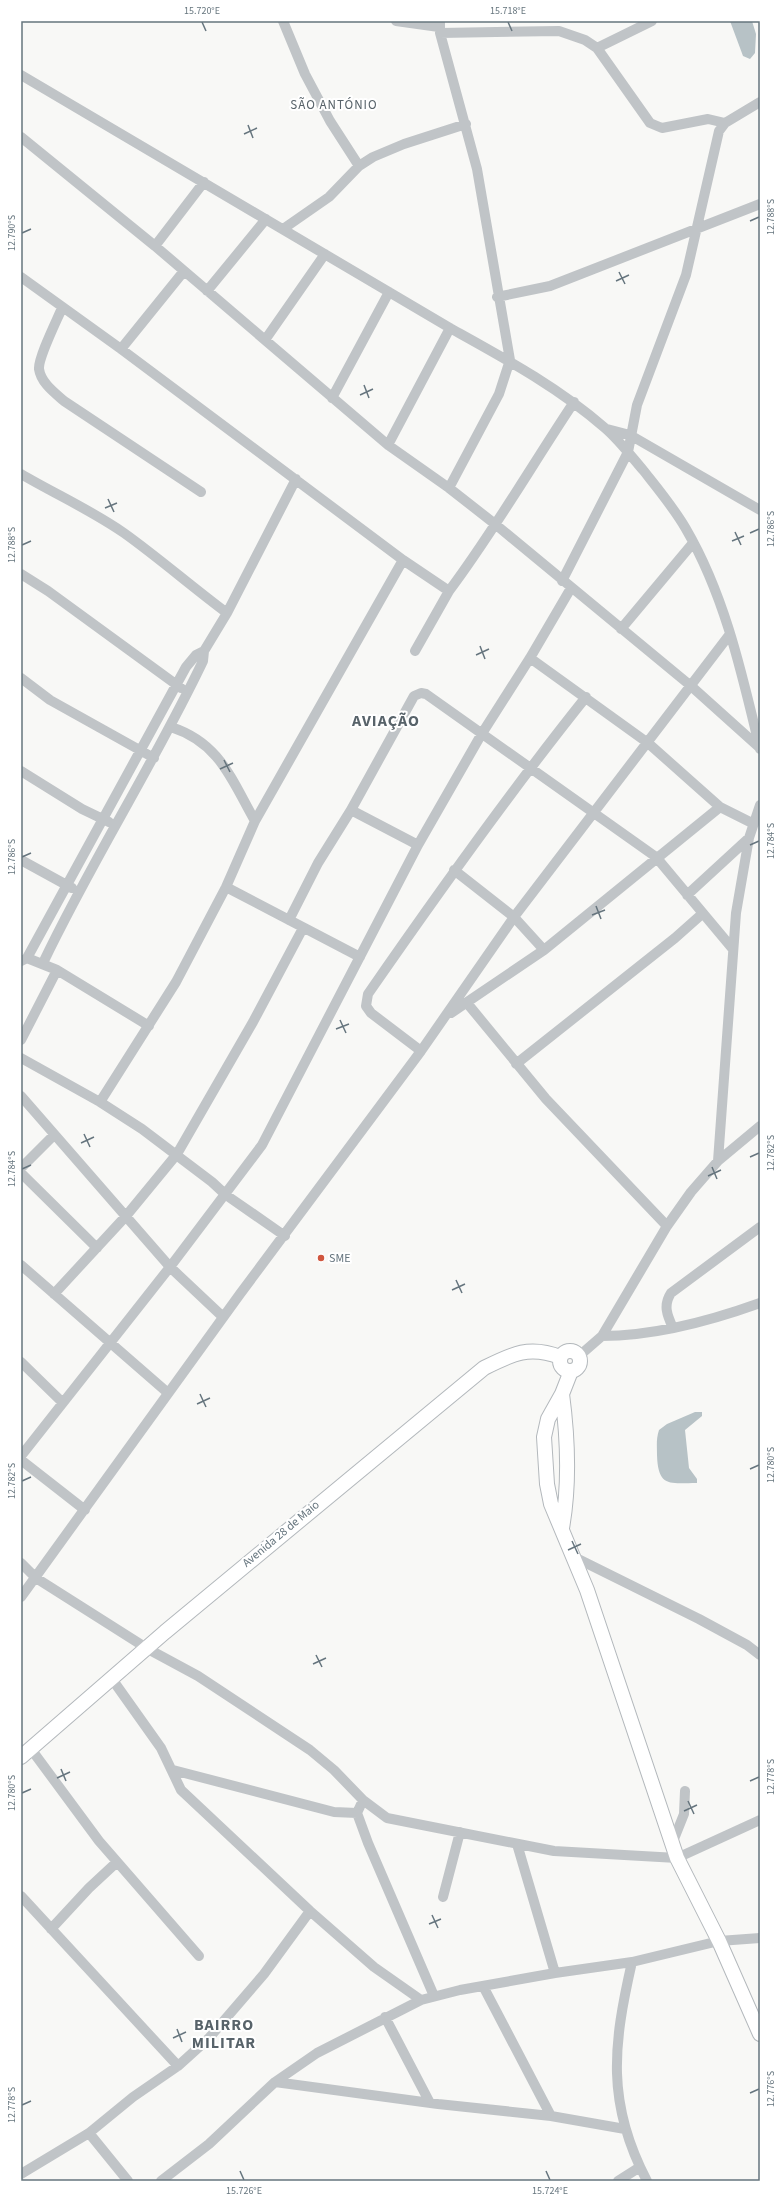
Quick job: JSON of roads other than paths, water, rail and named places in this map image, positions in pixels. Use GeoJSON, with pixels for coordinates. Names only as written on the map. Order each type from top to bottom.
{"type":"FeatureCollection","features":[{"type":"Feature","properties":{"kind":"street"},"geometry":{"type":"LineString","coordinates":[[283,21],[305,74],[330,121],[359,166]]}},
{"type":"Feature","properties":{"kind":"street"},"geometry":{"type":"LineString","coordinates":[[396,21],[440,27],[559,31],[585,40],[597,48],[650,123],[662,128],[708,119],[725,123]]}},
{"type":"Feature","properties":{"kind":"street"},"geometry":{"type":"LineString","coordinates":[[597,48],[652,21]]}},
{"type":"Feature","properties":{"kind":"street"},"geometry":{"type":"LineString","coordinates":[[440,27],[466,124],[487,223],[497,297],[510,360],[499,394],[449,488]]}},
{"type":"Feature","properties":{"kind":"street"},"geometry":{"type":"LineString","coordinates":[[21,75],[450,328],[510,360],[574,402],[606,429],[628,452],[657,487],[693,543],[702,560],[730,634],[740,667],[760,749]]}},
{"type":"Feature","properties":{"kind":"street"},"geometry":{"type":"LineString","coordinates":[[562,580],[628,452],[630,435],[638,404],[686,275],[715,143],[719,131],[725,123],[760,102]]}},
{"type":"Feature","properties":{"kind":"street"},"geometry":{"type":"LineString","coordinates":[[283,229],[330,197],[359,166],[373,157],[404,144],[466,124]]}},
{"type":"Feature","properties":{"kind":"street"},"geometry":{"type":"LineString","coordinates":[[21,137],[155,246],[388,445],[449,488],[495,524],[691,686],[760,749]]}},
{"type":"Feature","properties":{"kind":"street"},"geometry":{"type":"LineString","coordinates":[[155,246],[204,182]]}},
{"type":"Feature","properties":{"kind":"street"},"geometry":{"type":"LineString","coordinates":[[497,297],[550,286],[760,204]]}},
{"type":"Feature","properties":{"kind":"street"},"geometry":{"type":"LineString","coordinates":[[207,291],[266,219]]}},
{"type":"Feature","properties":{"kind":"street"},"geometry":{"type":"LineString","coordinates":[[264,340],[325,254]]}},
{"type":"Feature","properties":{"kind":"street"},"geometry":{"type":"LineString","coordinates":[[121,349],[184,271]]}},
{"type":"Feature","properties":{"kind":"street"},"geometry":{"type":"LineString","coordinates":[[21,277],[62,308],[121,349],[403,560],[448,591]]}},
{"type":"Feature","properties":{"kind":"street"},"geometry":{"type":"LineString","coordinates":[[332,398],[389,292]]}},
{"type":"Feature","properties":{"kind":"street"},"geometry":{"type":"LineString","coordinates":[[62,308],[40,360],[39,370],[50,389],[64,401],[201,492]]}},
{"type":"Feature","properties":{"kind":"street"},"geometry":{"type":"LineString","coordinates":[[388,445],[450,328]]}},
{"type":"Feature","properties":{"kind":"street"},"geometry":{"type":"LineString","coordinates":[[415,651],[448,591],[495,524],[525,475],[574,402]]}},
{"type":"Feature","properties":{"kind":"street"},"geometry":{"type":"LineString","coordinates":[[606,429],[630,435],[760,510]]}},
{"type":"Feature","properties":{"kind":"street"},"geometry":{"type":"LineString","coordinates":[[21,474],[84,508],[123,533],[190,586],[228,612]]}},
{"type":"Feature","properties":{"kind":"street"},"geometry":{"type":"LineString","coordinates":[[43,963],[78,892],[171,727],[203,661],[204,651],[228,612],[296,480]]}},
{"type":"Feature","properties":{"kind":"street"},"geometry":{"type":"LineString","coordinates":[[621,629],[693,543]]}},
{"type":"Feature","properties":{"kind":"street"},"geometry":{"type":"LineString","coordinates":[[100,1102],[176,982],[226,887],[255,821],[403,560]]}},
{"type":"Feature","properties":{"kind":"street"},"geometry":{"type":"LineString","coordinates":[[21,574],[48,591],[176,685],[188,691]]}},
{"type":"Feature","properties":{"kind":"street"},"geometry":{"type":"LineString","coordinates":[[21,1456],[62,1402],[110,1344],[226,1196],[262,1145],[418,845],[481,735],[530,658],[571,588]]}},
{"type":"Feature","properties":{"kind":"street"},"geometry":{"type":"LineString","coordinates":[[21,1597],[223,1317],[421,1051],[514,918],[730,634]]}},
{"type":"Feature","properties":{"kind":"street"},"geometry":{"type":"LineString","coordinates":[[149,1026],[57,970],[43,963],[24,959],[67,884],[176,685],[196,655],[204,651]]}},
{"type":"Feature","properties":{"kind":"street"},"geometry":{"type":"LineString","coordinates":[[530,658],[648,743],[720,807],[754,824]]}},
{"type":"Feature","properties":{"kind":"street"},"geometry":{"type":"LineString","coordinates":[[21,678],[50,700],[154,758]]}},
{"type":"Feature","properties":{"kind":"street"},"geometry":{"type":"LineString","coordinates":[[289,920],[318,863],[351,810],[382,753],[417,694],[426,694],[481,735],[595,812],[656,857],[702,914],[732,948]]}},
{"type":"Feature","properties":{"kind":"street"},"geometry":{"type":"LineString","coordinates":[[421,1051],[371,1013],[366,1006],[368,994],[454,870],[530,768],[586,697]]}},
{"type":"Feature","properties":{"kind":"street"},"geometry":{"type":"LineString","coordinates":[[171,727],[200,740],[215,753],[255,821]]}},
{"type":"Feature","properties":{"kind":"street"},"geometry":{"type":"LineString","coordinates":[[21,771],[82,809],[116,826]]}},
{"type":"Feature","properties":{"kind":"street"},"geometry":{"type":"LineString","coordinates":[[718,1161],[732,948],[736,913],[749,838],[760,805]]}},
{"type":"Feature","properties":{"kind":"street"},"geometry":{"type":"LineString","coordinates":[[446,1016],[544,950],[656,857],[720,807]]}},
{"type":"Feature","properties":{"kind":"street"},"geometry":{"type":"LineString","coordinates":[[351,810],[418,845]]}},
{"type":"Feature","properties":{"kind":"street"},"geometry":{"type":"LineString","coordinates":[[687,895],[749,838]]}},
{"type":"Feature","properties":{"kind":"street"},"geometry":{"type":"LineString","coordinates":[[21,860],[67,884],[78,892]]}},
{"type":"Feature","properties":{"kind":"street"},"geometry":{"type":"LineString","coordinates":[[454,870],[514,918],[544,950]]}},
{"type":"Feature","properties":{"kind":"street"},"geometry":{"type":"LineString","coordinates":[[226,887],[360,957]]}},
{"type":"Feature","properties":{"kind":"street"},"geometry":{"type":"LineString","coordinates":[[516,1064],[675,938],[702,914]]}},
{"type":"Feature","properties":{"kind":"street"},"geometry":{"type":"LineString","coordinates":[[54,1294],[126,1216],[177,1154],[253,1022],[303,928]]}},
{"type":"Feature","properties":{"kind":"street"},"geometry":{"type":"LineString","coordinates":[[21,1040],[57,970]]}},
{"type":"Feature","properties":{"kind":"street"},"geometry":{"type":"LineString","coordinates":[[467,1003],[546,1099],[667,1226]]}},
{"type":"Feature","properties":{"kind":"street"},"geometry":{"type":"LineString","coordinates":[[21,1058],[100,1102],[142,1129],[177,1154],[212,1182],[226,1196],[284,1236]]}},
{"type":"Feature","properties":{"kind":"street"},"geometry":{"type":"LineString","coordinates":[[21,1096],[170,1267],[223,1317]]}},
{"type":"Feature","properties":{"kind":"street"},"geometry":{"type":"LineString","coordinates":[[760,1126],[718,1161],[691,1192],[667,1226],[602,1336],[579,1356],[579,1366],[571,1371],[562,1394],[548,1419],[544,1437],[550,1497],[611,1658],[677,1858],[719,1941],[760,2034]]}},
{"type":"Feature","properties":{"kind":"street"},"geometry":{"type":"LineString","coordinates":[[21,1168],[54,1135]]}},
{"type":"Feature","properties":{"kind":"street"},"geometry":{"type":"LineString","coordinates":[[21,1173],[97,1248]]}},
{"type":"Feature","properties":{"kind":"street"},"geometry":{"type":"LineString","coordinates":[[673,1328],[666,1310],[666,1300],[671,1293],[760,1227]]}},
{"type":"Feature","properties":{"kind":"street"},"geometry":{"type":"LineString","coordinates":[[21,1265],[168,1393]]}},
{"type":"Feature","properties":{"kind":"street"},"geometry":{"type":"LineString","coordinates":[[602,1336],[627,1335],[673,1328],[713,1318],[760,1303]]}},
{"type":"Feature","properties":{"kind":"street"},"geometry":{"type":"LineString","coordinates":[[571,1371],[563,1369],[560,1365],[560,1357],[567,1351],[572,1350],[579,1356]]}},
{"type":"Feature","properties":{"kind":"street","name":"Avenida 28 de Maio"},"geometry":{"type":"LineString","coordinates":[[26,1753],[112,1678],[148,1649],[165,1632],[484,1368],[523,1351],[548,1352],[560,1357]]}},
{"type":"Feature","properties":{"kind":"street"},"geometry":{"type":"LineString","coordinates":[[21,1362],[62,1402]]}},
{"type":"Feature","properties":{"kind":"street"},"geometry":{"type":"LineString","coordinates":[[562,1394],[567,1438],[567,1500],[562,1528]]}},
{"type":"Feature","properties":{"kind":"street"},"geometry":{"type":"LineString","coordinates":[[21,1460],[85,1510]]}},
{"type":"Feature","properties":{"kind":"street"},"geometry":{"type":"LineString","coordinates":[[574,1557],[699,1619],[747,1645],[760,1655]]}},
{"type":"Feature","properties":{"kind":"street"},"geometry":{"type":"LineString","coordinates":[[21,1563],[36,1578],[148,1649],[198,1676],[310,1750],[334,1770],[362,1800],[387,1818],[554,1851],[677,1858],[760,1820]]}},
{"type":"Feature","properties":{"kind":"street"},"geometry":{"type":"LineString","coordinates":[[112,1678],[153,1735],[173,1770],[181,1790],[310,1911],[374,1967],[421,2000]]}},
{"type":"Feature","properties":{"kind":"street"},"geometry":{"type":"LineString","coordinates":[[26,1753],[117,1862],[199,1956]]}},
{"type":"Feature","properties":{"kind":"street"},"geometry":{"type":"LineString","coordinates":[[173,1770],[334,1812],[357,1813]]}},
{"type":"Feature","properties":{"kind":"street"},"geometry":{"type":"LineString","coordinates":[[672,1844],[684,1814],[685,1791]]}},
{"type":"Feature","properties":{"kind":"street"},"geometry":{"type":"LineString","coordinates":[[362,1800],[357,1813],[434,1996]]}},
{"type":"Feature","properties":{"kind":"street"},"geometry":{"type":"LineString","coordinates":[[443,1897],[460,1832]]}},
{"type":"Feature","properties":{"kind":"street"},"geometry":{"type":"LineString","coordinates":[[517,1844],[555,1973]]}},
{"type":"Feature","properties":{"kind":"street"},"geometry":{"type":"LineString","coordinates":[[51,1929],[89,1888],[117,1862]]}},
{"type":"Feature","properties":{"kind":"street"},"geometry":{"type":"LineString","coordinates":[[23,1901],[51,1929],[178,2066]]}},
{"type":"Feature","properties":{"kind":"street"},"geometry":{"type":"LineString","coordinates":[[21,2174],[89,2133],[133,2097],[178,2066],[209,2038],[264,1974],[310,1911]]}},
{"type":"Feature","properties":{"kind":"street"},"geometry":{"type":"LineString","coordinates":[[161,2181],[209,2144],[275,2082],[317,2053],[421,2000],[483,1986],[555,1973],[632,1962],[719,1941],[760,1938]]}},
{"type":"Feature","properties":{"kind":"street"},"geometry":{"type":"LineString","coordinates":[[632,1962],[620,2020],[616,2064],[618,2094],[625,2129],[640,2167],[648,2181]]}},
{"type":"Feature","properties":{"kind":"street"},"geometry":{"type":"LineString","coordinates":[[483,1986],[551,2116]]}},
{"type":"Feature","properties":{"kind":"street"},"geometry":{"type":"LineString","coordinates":[[385,2017],[430,2103]]}},
{"type":"Feature","properties":{"kind":"street"},"geometry":{"type":"LineString","coordinates":[[275,2082],[430,2103],[551,2116],[625,2129]]}},
{"type":"Feature","properties":{"kind":"street"},"geometry":{"type":"LineString","coordinates":[[89,2133],[128,2181]]}},
{"type":"Feature","properties":{"kind":"street"},"geometry":{"type":"LineString","coordinates":[[618,2181],[640,2167]]}},
{"type":"Feature","properties":{"kind":"place","name":"SME"},"geometry":{"type":"Point","coordinates":[321,1258]}},
{"type":"Feature","properties":{"kind":"district","name":"SÃO ANTÓNIO"},"geometry":{"type":"Point","coordinates":[334,105]}},
{"type":"Feature","properties":{"kind":"district","name":"AVIAÇÃO"},"geometry":{"type":"Point","coordinates":[386,721]}},
{"type":"Feature","properties":{"kind":"district","name":"BAIRRO MILITAR"},"geometry":{"type":"Point","coordinates":[224,2034]}}]}
